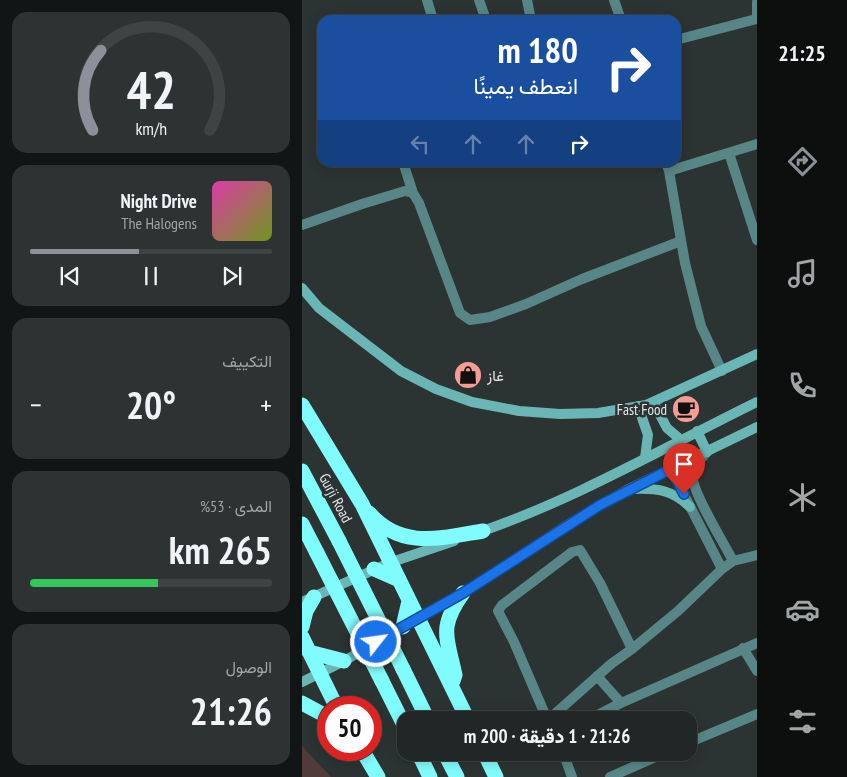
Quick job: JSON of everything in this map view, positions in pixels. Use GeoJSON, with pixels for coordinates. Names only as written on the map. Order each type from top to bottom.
{"type":"FeatureCollection","features":[{"type":"Feature","properties":{"kind":"highway"},"geometry":{"type":"LineString","coordinates":[[302,405],[362,504],[389,563],[419,618],[464,711]]}},
{"type":"Feature","properties":{"kind":"highway","name":"Gurji Road"},"geometry":{"type":"LineString","coordinates":[[302,471],[423,711]]}},
{"type":"Feature","properties":{"kind":"highway"},"geometry":{"type":"LineString","coordinates":[[362,504],[374,519],[396,534],[406,538],[433,539],[483,531]]}},
{"type":"Feature","properties":{"kind":"highway"},"geometry":{"type":"LineString","coordinates":[[302,524],[397,711]]}},
{"type":"Feature","properties":{"kind":"highway"},"geometry":{"type":"LineString","coordinates":[[374,570],[399,580]]}},
{"type":"Feature","properties":{"kind":"highway"},"geometry":{"type":"LineString","coordinates":[[452,685],[455,675],[445,632],[454,605],[463,593]]}},
{"type":"Feature","properties":{"kind":"highway"},"geometry":{"type":"LineString","coordinates":[[302,628],[308,600]]}},
{"type":"Feature","properties":{"kind":"highway"},"geometry":{"type":"LineString","coordinates":[[404,627],[409,601]]}},
{"type":"Feature","properties":{"kind":"highway"},"geometry":{"type":"LineString","coordinates":[[302,637],[331,696]]}},
{"type":"Feature","properties":{"kind":"highway"},"geometry":{"type":"LineString","coordinates":[[309,652],[344,661]]}},
{"type":"Feature","properties":{"kind":"highway"},"geometry":{"type":"LineString","coordinates":[[302,704],[317,711]]}},
{"type":"Feature","properties":{"kind":"highway"},"geometry":{"type":"LineString","coordinates":[[369,761],[378,777]]}},
{"type":"Feature","properties":{"kind":"highway"},"geometry":{"type":"LineString","coordinates":[[422,761],[430,777]]}},
{"type":"Feature","properties":{"kind":"highway"},"geometry":{"type":"LineString","coordinates":[[449,761],[457,777]]}},
{"type":"Feature","properties":{"kind":"highway"},"geometry":{"type":"LineString","coordinates":[[488,761],[496,777]]}},
{"type":"Feature","properties":{"kind":"main road"},"geometry":{"type":"LineString","coordinates":[[302,288],[318,308],[402,371],[436,390],[472,402],[519,411],[560,414],[598,413],[638,406],[653,402],[756,354]]}},
{"type":"Feature","properties":{"kind":"main road"},"geometry":{"type":"LineString","coordinates":[[653,402],[667,428],[681,440]]}},
{"type":"Feature","properties":{"kind":"main road"},"geometry":{"type":"LineString","coordinates":[[308,600],[389,563],[483,531],[568,496],[756,402]]}},
{"type":"Feature","properties":{"kind":"main road"},"geometry":{"type":"LineString","coordinates":[[638,406],[648,435],[645,458]]}},
{"type":"Feature","properties":{"kind":"main road"},"geometry":{"type":"LineString","coordinates":[[302,682],[344,661],[463,593],[572,522],[627,490],[756,427]]}},
{"type":"Feature","properties":{"kind":"main road"},"geometry":{"type":"LineString","coordinates":[[697,431],[707,452]]}},
{"type":"Feature","properties":{"kind":"main road"},"geometry":{"type":"LineString","coordinates":[[627,490],[652,488],[663,490],[673,494],[690,506]]}},
{"type":"Feature","properties":{"kind":"street"},"geometry":{"type":"LineString","coordinates":[[427,0],[432,15]]}},
{"type":"Feature","properties":{"kind":"street"},"geometry":{"type":"LineString","coordinates":[[480,0],[484,15]]}},
{"type":"Feature","properties":{"kind":"street"},"geometry":{"type":"LineString","coordinates":[[527,0],[530,15]]}},
{"type":"Feature","properties":{"kind":"street"},"geometry":{"type":"LineString","coordinates":[[614,0],[619,15]]}},
{"type":"Feature","properties":{"kind":"street"},"geometry":{"type":"LineString","coordinates":[[681,39],[756,19],[756,2]]}},
{"type":"Feature","properties":{"kind":"street"},"geometry":{"type":"LineString","coordinates":[[681,164],[729,153],[756,144]]}},
{"type":"Feature","properties":{"kind":"street"},"geometry":{"type":"LineString","coordinates":[[729,153],[756,240]]}},
{"type":"Feature","properties":{"kind":"street"},"geometry":{"type":"LineString","coordinates":[[405,167],[460,313],[470,320],[490,317],[526,304],[582,279],[681,241]]}},
{"type":"Feature","properties":{"kind":"street"},"geometry":{"type":"LineString","coordinates":[[667,167],[681,241],[701,326],[722,371]]}},
{"type":"Feature","properties":{"kind":"street"},"geometry":{"type":"LineString","coordinates":[[302,225],[405,191],[413,193]]}},
{"type":"Feature","properties":{"kind":"street"},"geometry":{"type":"LineString","coordinates":[[707,452],[696,466],[694,472],[695,487],[734,562]]}},
{"type":"Feature","properties":{"kind":"street"},"geometry":{"type":"LineString","coordinates":[[671,469],[722,569]]}},
{"type":"Feature","properties":{"kind":"street"},"geometry":{"type":"LineString","coordinates":[[544,711],[498,610],[572,552],[580,550],[600,583],[632,649]]}},
{"type":"Feature","properties":{"kind":"street"},"geometry":{"type":"LineString","coordinates":[[558,711],[597,676],[678,611],[722,569],[734,562],[756,555]]}},
{"type":"Feature","properties":{"kind":"street"},"geometry":{"type":"LineString","coordinates":[[605,711],[756,643]]}},
{"type":"Feature","properties":{"kind":"street"},"geometry":{"type":"LineString","coordinates":[[743,648],[756,671]]}},
{"type":"Feature","properties":{"kind":"street"},"geometry":{"type":"LineString","coordinates":[[597,676],[621,703]]}},
{"type":"Feature","properties":{"kind":"street"},"geometry":{"type":"LineString","coordinates":[[697,739],[756,714]]}},
{"type":"Feature","properties":{"kind":"street"},"geometry":{"type":"LineString","coordinates":[[566,761],[572,777]]}},
{"type":"Feature","properties":{"kind":"street"},"geometry":{"type":"LineString","coordinates":[[610,777],[646,761]]}},
{"type":"Feature","properties":{"kind":"shaded area"},"geometry":{"type":"Polygon","coordinates":[[[302,746],[331,777],[302,777],[302,746]]]}},
{"type":"Feature","properties":{"kind":"place","name":"غاز"},"geometry":{"type":"Point","coordinates":[468,375]}},
{"type":"Feature","properties":{"kind":"place","name":"Fast Food"},"geometry":{"type":"Point","coordinates":[686,409]}},
{"type":"Feature","properties":{"kind":"route"},"geometry":{"type":"LineString","coordinates":[[376,642],[463,593],[547,538],[627,490],[671,469],[684,494]]}}]}
